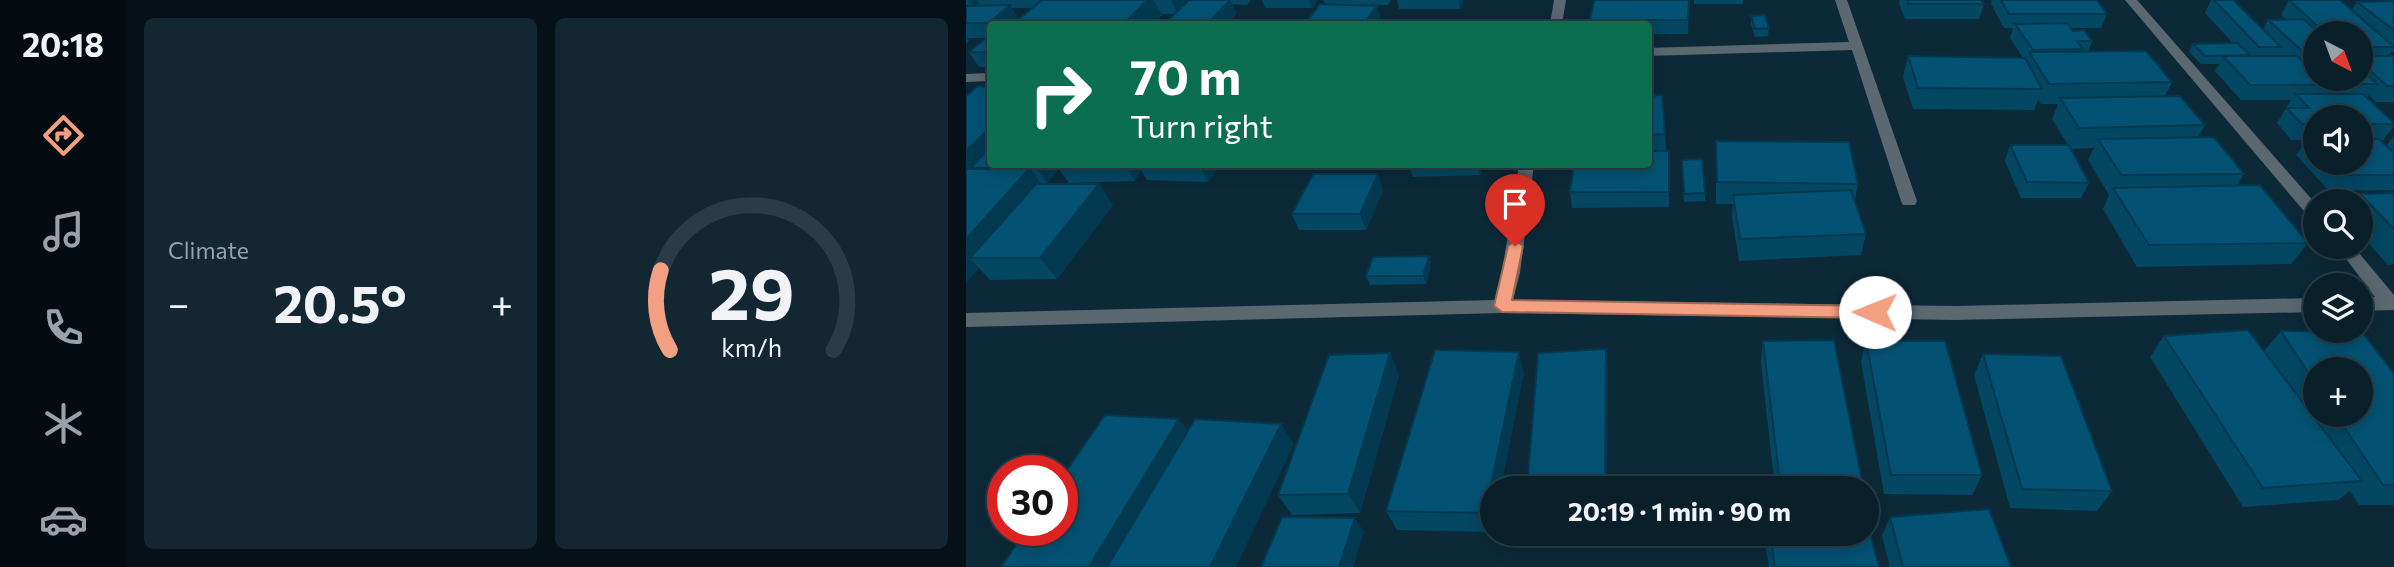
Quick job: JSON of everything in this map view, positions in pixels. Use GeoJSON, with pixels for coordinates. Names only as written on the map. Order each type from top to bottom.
{"type":"FeatureCollection","features":[{"type":"Feature","properties":{"kind":"street"},"geometry":{"type":"LineString","coordinates":[[1556,21],[1560,0]]}},
{"type":"Feature","properties":{"kind":"street"},"geometry":{"type":"LineString","coordinates":[[1841,0],[1909,201]]}},
{"type":"Feature","properties":{"kind":"street"},"geometry":{"type":"LineString","coordinates":[[2131,0],[2303,199]]}},
{"type":"Feature","properties":{"kind":"street"},"geometry":{"type":"LineString","coordinates":[[1652,51],[1855,46]]}},
{"type":"Feature","properties":{"kind":"street"},"geometry":{"type":"LineString","coordinates":[[966,78],[987,77]]}},
{"type":"Feature","properties":{"kind":"street"},"geometry":{"type":"LineString","coordinates":[[1502,306],[1511,273],[1526,168]]}},
{"type":"Feature","properties":{"kind":"street"},"geometry":{"type":"LineString","coordinates":[[2355,259],[2392,303]]}},
{"type":"Feature","properties":{"kind":"street"},"geometry":{"type":"LineString","coordinates":[[2373,304],[2392,303]]}},
{"type":"Feature","properties":{"kind":"street"},"geometry":{"type":"LineString","coordinates":[[966,320],[1502,306],[1955,313],[2303,305]]}},
{"type":"Feature","properties":{"kind":"building"},"geometry":{"type":"Polygon","coordinates":[[[1042,0],[1148,0],[1126,21],[1017,21],[1042,0]]]}},
{"type":"Feature","properties":{"kind":"building"},"geometry":{"type":"Polygon","coordinates":[[[1189,0],[1230,0],[1210,21],[1167,21],[1189,0]]]}},
{"type":"Feature","properties":{"kind":"building"},"geometry":{"type":"Polygon","coordinates":[[[1594,0],[1689,0],[1688,20],[1590,20],[1594,0]]]}},
{"type":"Feature","properties":{"kind":"building"},"geometry":{"type":"Polygon","coordinates":[[[1907,0],[1981,0],[1984,4],[1908,4],[1907,0]]]}},
{"type":"Feature","properties":{"kind":"building"},"geometry":{"type":"Polygon","coordinates":[[[2001,0],[2097,0],[2107,14],[2009,14],[2001,0]]]}},
{"type":"Feature","properties":{"kind":"building"},"geometry":{"type":"Polygon","coordinates":[[[2214,0],[2233,0],[2281,47],[2259,47],[2214,0]]]}},
{"type":"Feature","properties":{"kind":"building"},"geometry":{"type":"Polygon","coordinates":[[[2289,0],[2340,0],[2364,21],[2312,21],[2289,0]]]}},
{"type":"Feature","properties":{"kind":"building"},"geometry":{"type":"Polygon","coordinates":[[[2394,1],[2394,30],[2357,2],[2394,1]]]}},
{"type":"Feature","properties":{"kind":"building"},"geometry":{"type":"Polygon","coordinates":[[[1320,4],[1377,6],[1366,21],[1307,21],[1320,4]]]}},
{"type":"Feature","properties":{"kind":"building"},"geometry":{"type":"Polygon","coordinates":[[[1010,5],[987,23],[966,23],[966,6],[1010,5]]]}},
{"type":"Feature","properties":{"kind":"building"},"geometry":{"type":"Polygon","coordinates":[[[1765,15],[1769,28],[1755,29],[1751,16],[1765,15]]]}},
{"type":"Feature","properties":{"kind":"building"},"geometry":{"type":"Polygon","coordinates":[[[2268,20],[2305,21],[2303,21],[2303,50],[2301,50],[2268,20]]]}},
{"type":"Feature","properties":{"kind":"building"},"geometry":{"type":"Polygon","coordinates":[[[2067,23],[2073,31],[2084,30],[2092,41],[2077,41],[2083,49],[2033,50],[2015,24],[2067,23]]]}},
{"type":"Feature","properties":{"kind":"building"},"geometry":{"type":"Polygon","coordinates":[[[2373,29],[2394,47],[2373,47],[2373,29]]]}},
{"type":"Feature","properties":{"kind":"building"},"geometry":{"type":"Polygon","coordinates":[[[987,37],[987,52],[969,52],[987,37]]]}},
{"type":"Feature","properties":{"kind":"building"},"geometry":{"type":"Polygon","coordinates":[[[2237,43],[2250,55],[2205,56],[2193,44],[2237,43]]]}},
{"type":"Feature","properties":{"kind":"building"},"geometry":{"type":"Polygon","coordinates":[[[2146,51],[2172,82],[2049,84],[2029,52],[2146,51]]]}},
{"type":"Feature","properties":{"kind":"building"},"geometry":{"type":"Polygon","coordinates":[[[1908,56],[2025,58],[2042,89],[1918,88],[1908,56]]]}},
{"type":"Feature","properties":{"kind":"building"},"geometry":{"type":"Polygon","coordinates":[[[2223,56],[2297,56],[2303,62],[2303,85],[2250,85],[2223,56]]]}},
{"type":"Feature","properties":{"kind":"building"},"geometry":{"type":"Polygon","coordinates":[[[2373,56],[2394,56],[2394,86],[2387,86],[2373,73],[2373,56]]]}},
{"type":"Feature","properties":{"kind":"building"},"geometry":{"type":"Polygon","coordinates":[[[978,86],[987,87],[987,131],[966,150],[966,96],[978,86]]]}},
{"type":"Feature","properties":{"kind":"building"},"geometry":{"type":"Polygon","coordinates":[[[2296,94],[2363,94],[2394,124],[2373,124],[2373,105],[2306,105],[2296,94]]]}},
{"type":"Feature","properties":{"kind":"building"},"geometry":{"type":"Polygon","coordinates":[[[1662,95],[1665,134],[1652,135],[1652,96],[1662,95]]]}},
{"type":"Feature","properties":{"kind":"building"},"geometry":{"type":"Polygon","coordinates":[[[2180,96],[2205,125],[2079,128],[2060,98],[2180,96]]]}},
{"type":"Feature","properties":{"kind":"building"},"geometry":{"type":"Polygon","coordinates":[[[2287,108],[2303,108],[2303,124],[2302,124],[2287,108]]]}},
{"type":"Feature","properties":{"kind":"building"},"geometry":{"type":"Polygon","coordinates":[[[2214,137],[2244,174],[2121,175],[2098,139],[2214,137]]]}},
{"type":"Feature","properties":{"kind":"building"},"geometry":{"type":"Polygon","coordinates":[[[2373,139],[2379,139],[2394,153],[2394,175],[2373,175],[2373,139]]]}},
{"type":"Feature","properties":{"kind":"building"},"geometry":{"type":"Polygon","coordinates":[[[1716,141],[1849,142],[1858,184],[1717,182],[1716,141]]]}},
{"type":"Feature","properties":{"kind":"building"},"geometry":{"type":"Polygon","coordinates":[[[2010,145],[2069,145],[2089,183],[2027,182],[2010,145]]]}},
{"type":"Feature","properties":{"kind":"building"},"geometry":{"type":"Polygon","coordinates":[[[987,150],[987,168],[971,168],[987,150]]]}},
{"type":"Feature","properties":{"kind":"building"},"geometry":{"type":"Polygon","coordinates":[[[1652,151],[1669,151],[1669,192],[1570,192],[1573,168],[1652,168],[1652,151]]]}},
{"type":"Feature","properties":{"kind":"building"},"geometry":{"type":"Polygon","coordinates":[[[1702,159],[1705,193],[1684,194],[1682,160],[1702,159]]]}},
{"type":"Feature","properties":{"kind":"building"},"geometry":{"type":"Polygon","coordinates":[[[1030,168],[966,239],[966,169],[1030,168]]]}},
{"type":"Feature","properties":{"kind":"building"},"geometry":{"type":"Polygon","coordinates":[[[1313,174],[1378,174],[1360,214],[1292,214],[1313,174]]]}},
{"type":"Feature","properties":{"kind":"building"},"geometry":{"type":"Polygon","coordinates":[[[1036,184],[1099,184],[1040,258],[970,258],[1036,184]]]}},
{"type":"Feature","properties":{"kind":"building"},"geometry":{"type":"Polygon","coordinates":[[[2260,185],[2303,237],[2303,243],[2149,245],[2113,188],[2260,185]]]}},
{"type":"Feature","properties":{"kind":"building"},"geometry":{"type":"Polygon","coordinates":[[[1851,190],[1866,234],[1740,239],[1733,195],[1851,190]]]}},
{"type":"Feature","properties":{"kind":"building"},"geometry":{"type":"Polygon","coordinates":[[[2394,193],[2394,229],[2373,207],[2373,194],[2394,193]]]}},
{"type":"Feature","properties":{"kind":"building"},"geometry":{"type":"Polygon","coordinates":[[[1429,256],[1423,276],[1366,276],[1373,257],[1429,256]]]}},
{"type":"Feature","properties":{"kind":"building"},"geometry":{"type":"Polygon","coordinates":[[[2248,330],[2303,403],[2303,427],[2321,427],[2362,481],[2263,488],[2164,336],[2248,330]]]}},
{"type":"Feature","properties":{"kind":"building"},"geometry":{"type":"Polygon","coordinates":[[[2281,331],[2303,331],[2303,343],[2370,343],[2394,374],[2394,485],[2383,485],[2344,427],[2373,427],[2373,357],[2303,357],[2303,365],[2281,331]]]}},
{"type":"Feature","properties":{"kind":"building"},"geometry":{"type":"Polygon","coordinates":[[[1834,340],[1861,476],[1779,476],[1763,341],[1834,340]]]}},
{"type":"Feature","properties":{"kind":"building"},"geometry":{"type":"Polygon","coordinates":[[[1866,341],[1945,341],[1982,475],[1891,475],[1866,341]]]}},
{"type":"Feature","properties":{"kind":"building"},"geometry":{"type":"Polygon","coordinates":[[[1606,349],[1605,476],[1528,476],[1538,353],[1606,349]]]}},
{"type":"Feature","properties":{"kind":"building"},"geometry":{"type":"Polygon","coordinates":[[[1435,350],[1519,352],[1493,476],[1480,476],[1480,513],[1386,511],[1435,350]]]}},
{"type":"Feature","properties":{"kind":"building"},"geometry":{"type":"Polygon","coordinates":[[[1390,353],[1348,494],[1278,495],[1329,355],[1390,353]]]}},
{"type":"Feature","properties":{"kind":"building"},"geometry":{"type":"Polygon","coordinates":[[[1983,354],[2061,356],[2112,491],[2022,489],[1983,354]]]}},
{"type":"Feature","properties":{"kind":"building"},"geometry":{"type":"Polygon","coordinates":[[[1105,415],[1179,419],[1089,567],[1001,567],[1015,546],[1078,546],[1077,455],[1105,415]]]}},
{"type":"Feature","properties":{"kind":"building"},"geometry":{"type":"Polygon","coordinates":[[[1195,419],[1281,424],[1210,567],[1107,567],[1195,419]]]}},
{"type":"Feature","properties":{"kind":"building"},"geometry":{"type":"Polygon","coordinates":[[[1989,509],[2011,567],[1903,567],[1890,517],[1989,509]]]}},
{"type":"Feature","properties":{"kind":"building"},"geometry":{"type":"Polygon","coordinates":[[[1282,517],[1355,518],[1339,567],[1261,567],[1282,517]]]}},
{"type":"Feature","properties":{"kind":"building"},"geometry":{"type":"Polygon","coordinates":[[[1772,546],[1873,546],[1879,567],[1775,567],[1772,546]]]}},
{"type":"Feature","properties":{"kind":"route"},"geometry":{"type":"LineString","coordinates":[[1515,246],[1502,306],[1875,312]]}}]}
